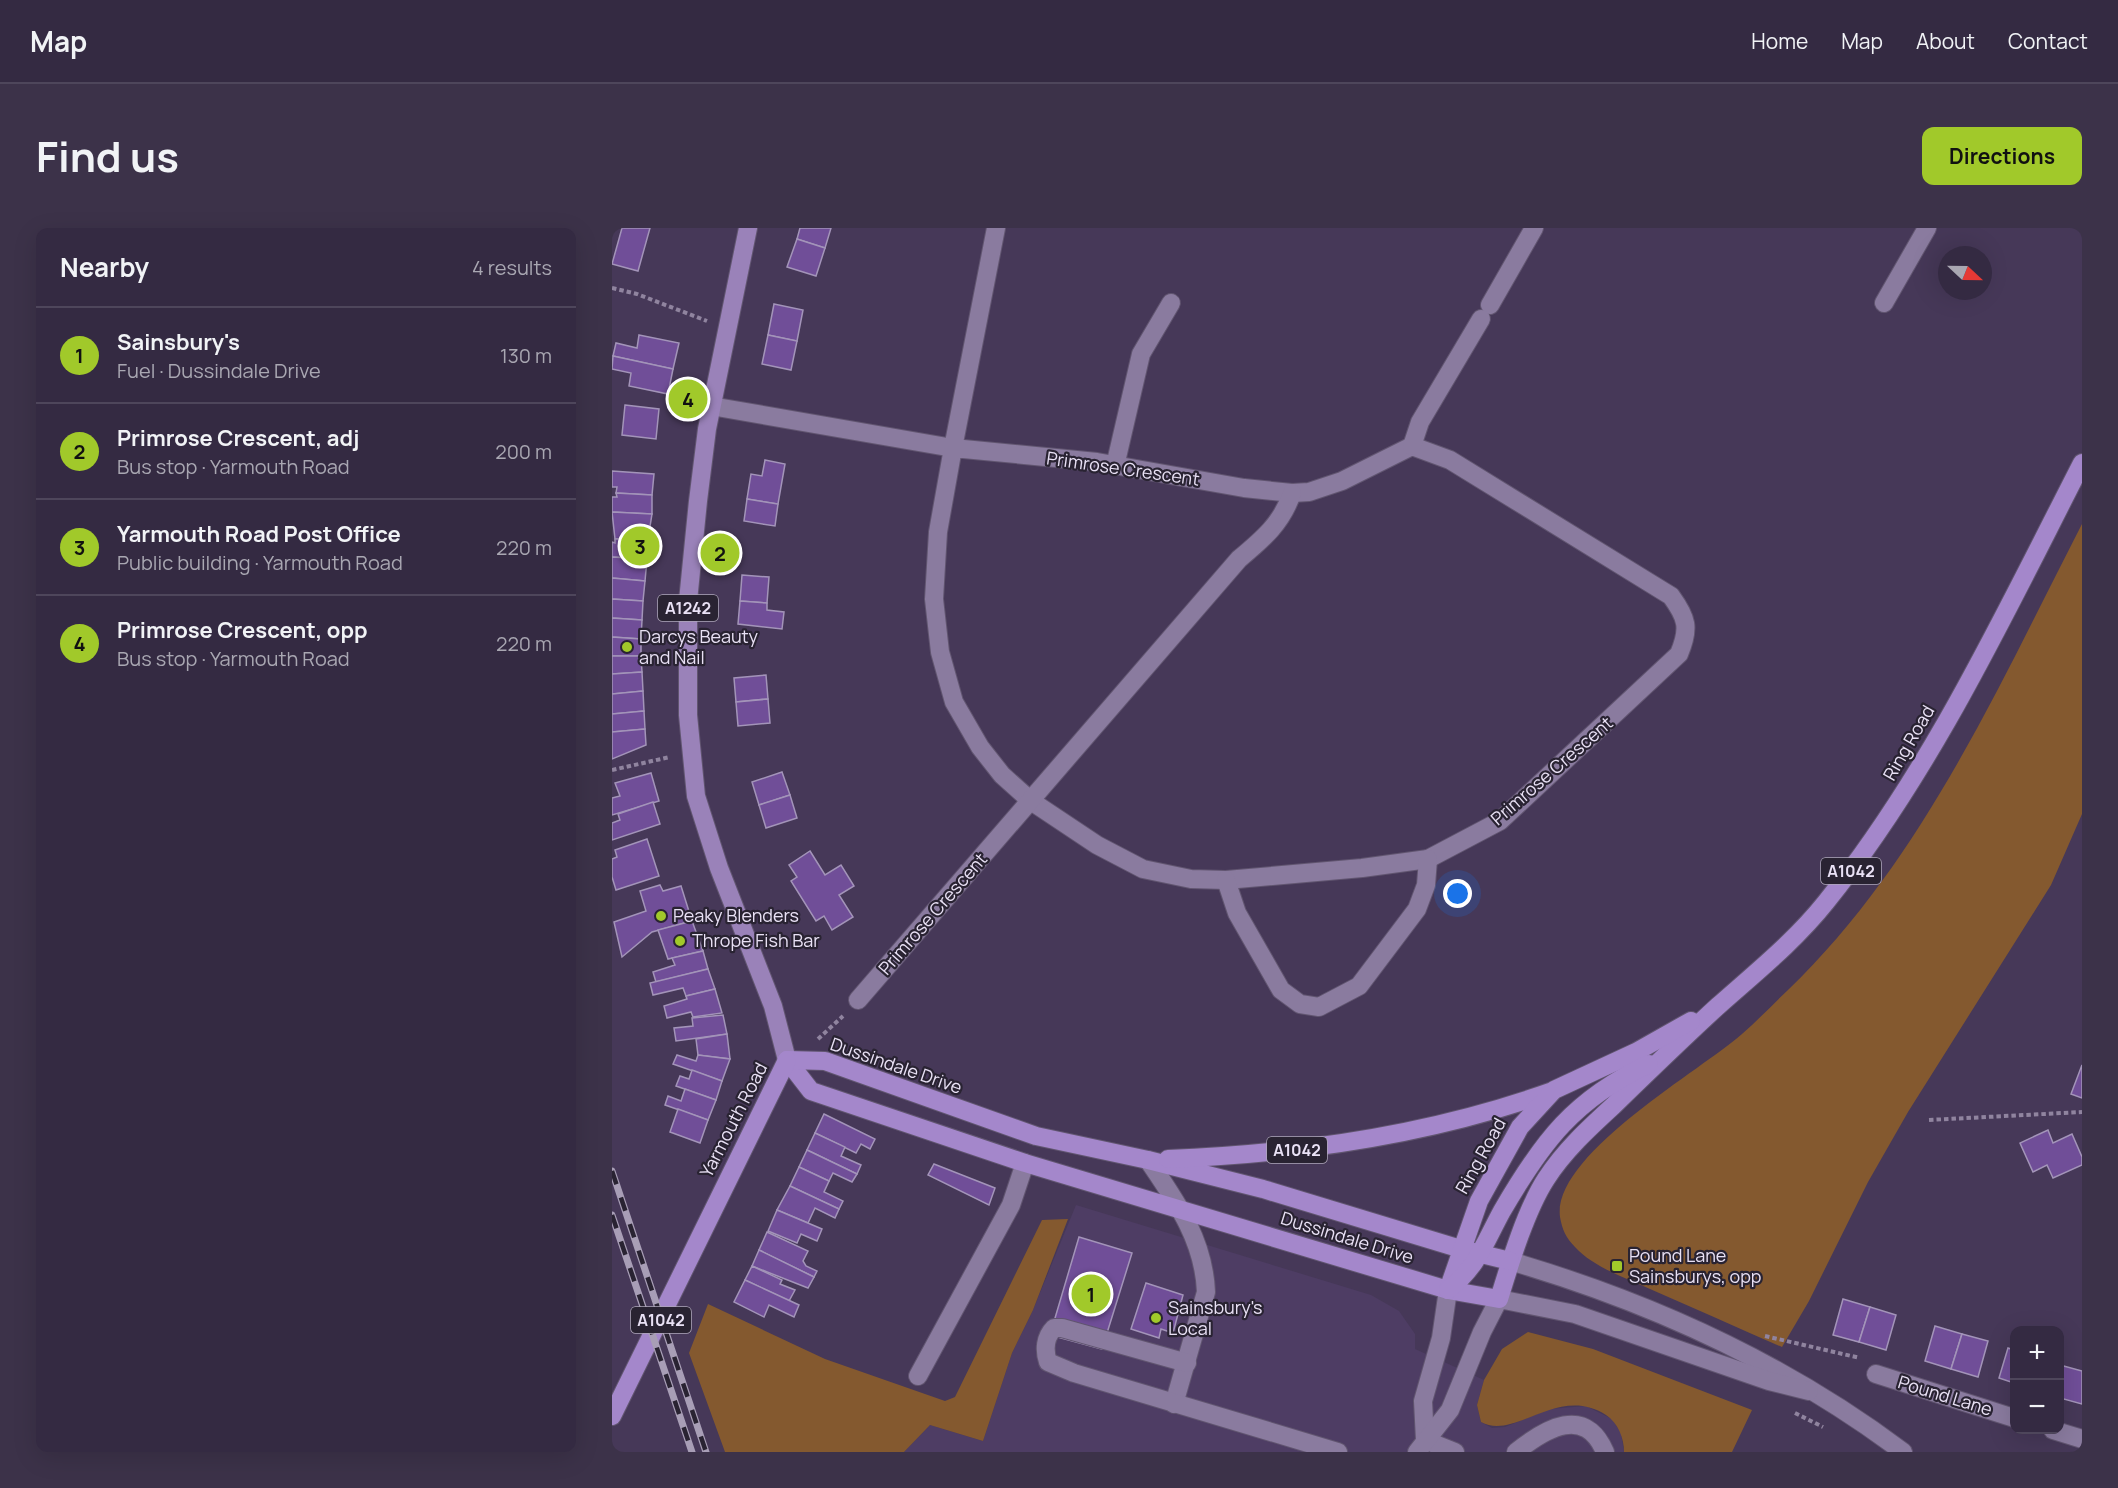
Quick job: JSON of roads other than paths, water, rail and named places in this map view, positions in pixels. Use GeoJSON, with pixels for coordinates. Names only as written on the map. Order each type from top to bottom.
{"type":"FeatureCollection","features":[{"type":"Feature","properties":{"kind":"highway","name":"Ring Road"},"geometry":{"type":"LineString","coordinates":[[1499,1299],[1510,1261],[1542,1187],[1557,1165],[1592,1124],[1661,1058],[1774,957],[1823,905],[1864,854],[1902,798],[1952,710],[2082,463]]}},
{"type":"Feature","properties":{"kind":"highway","name":"Ring Road"},"geometry":{"type":"LineString","coordinates":[[1448,1290],[1479,1201],[1499,1162],[1521,1126],[1554,1090],[1636,1052],[1719,1006]]}},
{"type":"Feature","properties":{"kind":"highway","name":"A1042"},"geometry":{"type":"LineString","coordinates":[[1448,1290],[1467,1275],[1525,1172],[1571,1113],[1620,1077],[1661,1058]]}},
{"type":"Feature","properties":{"kind":"highway","name":"Dussindale Drive"},"geometry":{"type":"LineString","coordinates":[[787,1060],[825,1061],[1036,1136],[1148,1160],[1263,1189],[1461,1249],[1510,1261]]}},
{"type":"Feature","properties":{"kind":"highway","name":"Dussindale Drive"},"geometry":{"type":"LineString","coordinates":[[787,1060],[811,1091],[1025,1163],[1448,1290],[1499,1299]]}},
{"type":"Feature","properties":{"kind":"highway","name":"Yarmouth Road"},"geometry":{"type":"LineString","coordinates":[[612,1416],[787,1060]]}},
{"type":"Feature","properties":{"kind":"highway","name":"A1042"},"geometry":{"type":"LineString","coordinates":[[1148,1160],[1292,1151],[1368,1140],[1444,1124],[1554,1090]]}},
{"type":"Feature","properties":{"kind":"main road","name":"Yarmouth Road"},"geometry":{"type":"LineString","coordinates":[[748,228],[711,406],[698,501],[688,601],[691,752],[696,796],[720,867],[773,1006],[787,1060]]}},
{"type":"Feature","properties":{"kind":"street","name":"Primrose Crescent"},"geometry":{"type":"LineString","coordinates":[[711,406],[953,448],[1115,466],[1244,488],[1292,493],[1309,492],[1342,481],[1412,446],[1449,460],[1671,596],[1683,612],[1687,634],[1679,654],[1558,771],[1500,821],[1428,859],[1362,868],[1226,880],[1191,879],[1143,869],[1097,845],[1031,801],[1002,776],[980,747],[954,702],[940,652],[934,599],[938,532],[953,448],[996,228]]}},
{"type":"Feature","properties":{"kind":"street"},"geometry":{"type":"LineString","coordinates":[[1412,446],[1420,422],[1534,228]]}},
{"type":"Feature","properties":{"kind":"street"},"geometry":{"type":"LineString","coordinates":[[1884,303],[1927,228]]}},
{"type":"Feature","properties":{"kind":"street"},"geometry":{"type":"LineString","coordinates":[[1115,466],[1141,354],[1171,303]]}},
{"type":"Feature","properties":{"kind":"street","name":"Primrose Crescent"},"geometry":{"type":"LineString","coordinates":[[858,1000],[1239,559],[1273,530],[1286,512],[1292,493]]}},
{"type":"Feature","properties":{"kind":"street"},"geometry":{"type":"LineString","coordinates":[[1226,880],[1237,913],[1281,990],[1300,1004],[1319,1007],[1359,986],[1417,909],[1426,885],[1428,859]]}},
{"type":"Feature","properties":{"kind":"street"},"geometry":{"type":"LineString","coordinates":[[1148,1160],[1183,1211],[1201,1256],[1206,1292],[1174,1404]]}},
{"type":"Feature","properties":{"kind":"street"},"geometry":{"type":"LineString","coordinates":[[918,1376],[1011,1205],[1025,1163]]}},
{"type":"Feature","properties":{"kind":"street","name":"Dussindale Drive"},"geometry":{"type":"LineString","coordinates":[[1510,1261],[1583,1282],[1713,1337],[1772,1366],[1872,1428],[1903,1452]]}},
{"type":"Feature","properties":{"kind":"street"},"geometry":{"type":"LineString","coordinates":[[1421,1446],[1423,1401],[1441,1338],[1448,1290]]}},
{"type":"Feature","properties":{"kind":"street"},"geometry":{"type":"LineString","coordinates":[[1421,1446],[1450,1410],[1482,1332],[1499,1299]]}},
{"type":"Feature","properties":{"kind":"street","name":"Dussindale Drive"},"geometry":{"type":"LineString","coordinates":[[1499,1299],[1575,1314],[1769,1382],[1809,1391]]}},
{"type":"Feature","properties":{"kind":"street"},"geometry":{"type":"LineString","coordinates":[[1187,1363],[1062,1328],[1054,1328],[1049,1333],[1045,1352],[1048,1362],[1074,1373],[1338,1452]]}},
{"type":"Feature","properties":{"kind":"street","name":"Pound Lane"},"geometry":{"type":"LineString","coordinates":[[1874,1368],[2010,1417]]}},
{"type":"Feature","properties":{"kind":"street"},"geometry":{"type":"LineString","coordinates":[[1516,1452],[1547,1431],[1564,1425],[1583,1426],[1598,1436],[1605,1452]]}},
{"type":"Feature","properties":{"kind":"street"},"geometry":{"type":"LineString","coordinates":[[2064,1433],[2082,1439]]}},
{"type":"Feature","properties":{"kind":"street"},"geometry":{"type":"LineString","coordinates":[[1421,1446],[1455,1452]]}},
{"type":"Feature","properties":{"kind":"railway"},"geometry":{"type":"LineString","coordinates":[[612,1171],[706,1452]]}},
{"type":"Feature","properties":{"kind":"railway"},"geometry":{"type":"LineString","coordinates":[[612,1215],[692,1452]]}},
{"type":"Feature","properties":{"kind":"place","name":"Primrose Crescent, opp"},"geometry":{"type":"Point","coordinates":[688,399]}},
{"type":"Feature","properties":{"kind":"place","name":"Yarmouth Road Post Office"},"geometry":{"type":"Point","coordinates":[640,546]}},
{"type":"Feature","properties":{"kind":"place","name":"Primrose Crescent, adj"},"geometry":{"type":"Point","coordinates":[720,553]}},
{"type":"Feature","properties":{"kind":"place","name":"Darcys Beauty and Nail"},"geometry":{"type":"Point","coordinates":[627,647]}},
{"type":"Feature","properties":{"kind":"place","name":"Peaky Blenders"},"geometry":{"type":"Point","coordinates":[661,916]}},
{"type":"Feature","properties":{"kind":"place","name":"Thrope Fish Bar"},"geometry":{"type":"Point","coordinates":[680,941]}},
{"type":"Feature","properties":{"kind":"place","name":"Pound Lane Sainsburys, opp"},"geometry":{"type":"Point","coordinates":[1617,1266]}},
{"type":"Feature","properties":{"kind":"place","name":"Sainsbury's"},"geometry":{"type":"Point","coordinates":[1091,1294]}},
{"type":"Feature","properties":{"kind":"place","name":"Sainsbury's Local"},"geometry":{"type":"Point","coordinates":[1156,1318]}}]}
